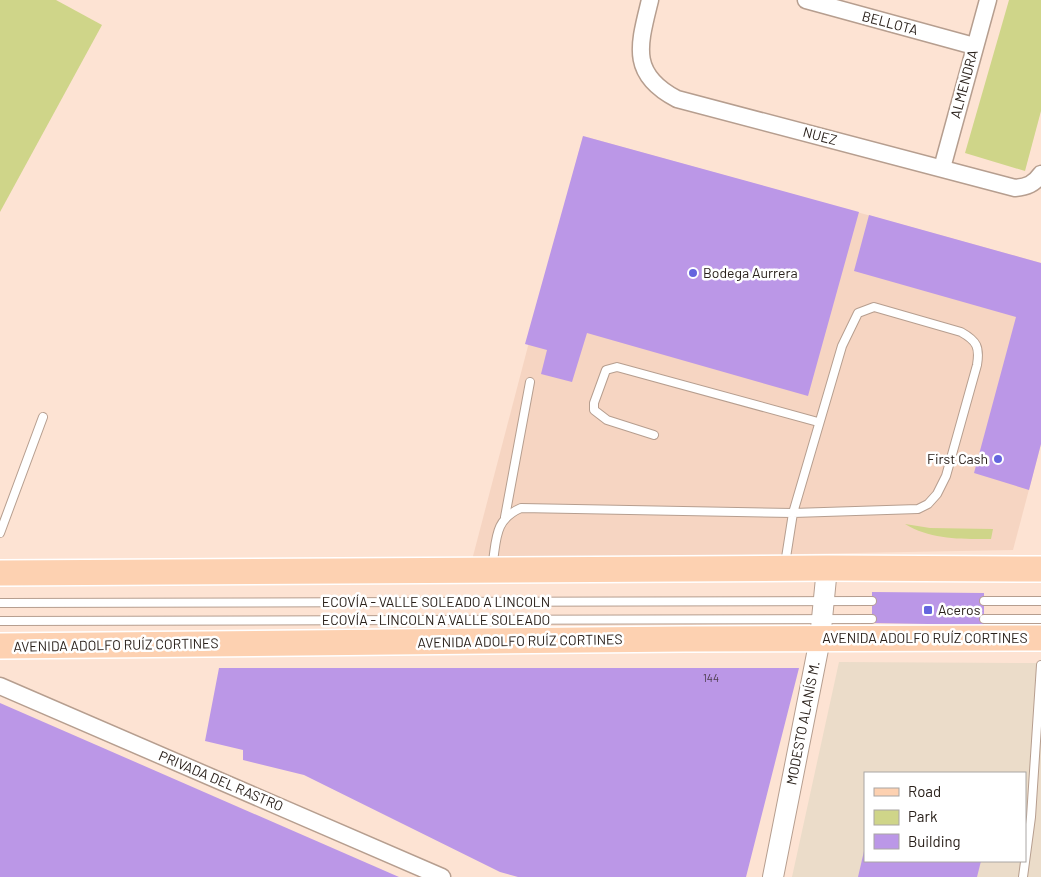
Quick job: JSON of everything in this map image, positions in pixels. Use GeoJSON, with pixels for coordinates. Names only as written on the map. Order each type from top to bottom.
{"type":"FeatureCollection","features":[{"type":"Feature","properties":{"kind":"main road"},"geometry":{"type":"LineString","coordinates":[[0,573],[827,568],[1041,569]]}},
{"type":"Feature","properties":{"kind":"main road","name":"AVENIDA ADOLFO RUÍZ CORTINES"},"geometry":{"type":"LineString","coordinates":[[0,646],[821,619],[1041,638]]}},
{"type":"Feature","properties":{"kind":"street","name":"NUEZ"},"geometry":{"type":"LineString","coordinates":[[650,0],[642,30],[643,70],[658,89],[677,99],[1015,188],[1025,188],[1034,183],[1041,174]]}},
{"type":"Feature","properties":{"kind":"street","name":"BELLOTA"},"geometry":{"type":"LineString","coordinates":[[806,0],[974,46]]}},
{"type":"Feature","properties":{"kind":"street","name":"ALMENDRA"},"geometry":{"type":"LineString","coordinates":[[942,168],[988,0]]}},
{"type":"Feature","properties":{"kind":"street","name":"MODESTO ALANÍS M."},"geometry":{"type":"LineString","coordinates":[[774,877],[821,619],[827,568]]}},
{"type":"Feature","properties":{"kind":"street","name":"PRIVADA DEL RASTRO"},"geometry":{"type":"LineString","coordinates":[[0,686],[438,876]]}},
{"type":"Feature","properties":{"kind":"lane"},"geometry":{"type":"LineString","coordinates":[[505,517],[521,508],[793,513],[918,508],[928,504],[937,494],[946,476],[979,350],[974,339],[961,332],[874,307],[862,310],[854,318],[842,346],[818,422],[793,513],[784,569]]}},
{"type":"Feature","properties":{"kind":"lane"},"geometry":{"type":"LineString","coordinates":[[654,435],[607,420],[594,410],[594,403],[606,370],[617,367],[818,422]]}},
{"type":"Feature","properties":{"kind":"lane"},"geometry":{"type":"LineString","coordinates":[[491,570],[500,524],[505,517],[530,382]]}},
{"type":"Feature","properties":{"kind":"lane"},"geometry":{"type":"LineString","coordinates":[[0,533],[43,418]]}},
{"type":"Feature","properties":{"kind":"lane","name":"ECOVÍA - VALLE SOLEADO A LINCOLN"},"geometry":{"type":"LineString","coordinates":[[0,603],[821,619],[872,601]]}},
{"type":"Feature","properties":{"kind":"lane"},"geometry":{"type":"LineString","coordinates":[[984,601],[1041,601]]}},
{"type":"Feature","properties":{"kind":"lane","name":"ECOVÍA - LINCOLN A VALLE SOLEADO"},"geometry":{"type":"LineString","coordinates":[[0,621],[872,618]]}},
{"type":"Feature","properties":{"kind":"lane"},"geometry":{"type":"LineString","coordinates":[[984,619],[1041,619]]}},
{"type":"Feature","properties":{"kind":"lane"},"geometry":{"type":"LineString","coordinates":[[1026,854],[1031,817],[1041,665]]}},
{"type":"Feature","properties":{"kind":"lane"},"geometry":{"type":"LineString","coordinates":[[1023,877],[1025,862]]}},
{"type":"Feature","properties":{"kind":"shaded area"},"geometry":{"type":"Polygon","coordinates":[[[583,136],[1041,263],[1041,444],[1013,550],[472,560],[583,136]]]}},
{"type":"Feature","properties":{"kind":"shaded area"},"geometry":{"type":"Polygon","coordinates":[[[839,662],[1041,663],[1041,877],[792,877],[839,662]]]}},
{"type":"Feature","properties":{"kind":"green space"},"geometry":{"type":"Polygon","coordinates":[[[0,0],[56,0],[102,25],[0,212],[0,0]]]}},
{"type":"Feature","properties":{"kind":"green space"},"geometry":{"type":"Polygon","coordinates":[[[1009,0],[1041,0],[1041,111],[1025,171],[965,153],[1009,0]]]}},
{"type":"Feature","properties":{"kind":"green space"},"geometry":{"type":"Polygon","coordinates":[[[905,524],[930,528],[993,529],[991,539],[947,538],[925,533],[905,524]]]}},
{"type":"Feature","properties":{"kind":"building","name":"Bodega Aurrera"},"geometry":{"type":"Polygon","coordinates":[[[583,136],[859,212],[808,396],[587,333],[572,382],[541,374],[547,350],[525,344],[583,136]]]}},
{"type":"Feature","properties":{"kind":"building"},"geometry":{"type":"Polygon","coordinates":[[[869,215],[1041,263],[1041,444],[1029,490],[974,473],[1016,317],[854,271],[869,215]]]}},
{"type":"Feature","properties":{"kind":"building","name":"Aceros"},"geometry":{"type":"Polygon","coordinates":[[[872,592],[984,593],[984,625],[872,623],[872,592]]]}},
{"type":"Feature","properties":{"kind":"building"},"geometry":{"type":"Polygon","coordinates":[[[219,668],[799,668],[746,877],[518,877],[500,872],[304,775],[243,760],[243,750],[205,741],[219,668]]]}},
{"type":"Feature","properties":{"kind":"building"},"geometry":{"type":"Polygon","coordinates":[[[0,703],[399,877],[0,877],[0,703]]]}},
{"type":"Feature","properties":{"kind":"building"},"geometry":{"type":"Polygon","coordinates":[[[864,851],[864,862],[981,862],[977,877],[858,877],[864,851]]]}},
{"type":"Feature","properties":{"kind":"place","name":"Bodega Aurrera"},"geometry":{"type":"Point","coordinates":[693,273]}},
{"type":"Feature","properties":{"kind":"place","name":"First Cash"},"geometry":{"type":"Point","coordinates":[998,459]}},
{"type":"Feature","properties":{"kind":"place","name":"Aceros"},"geometry":{"type":"Point","coordinates":[928,610]}}]}
